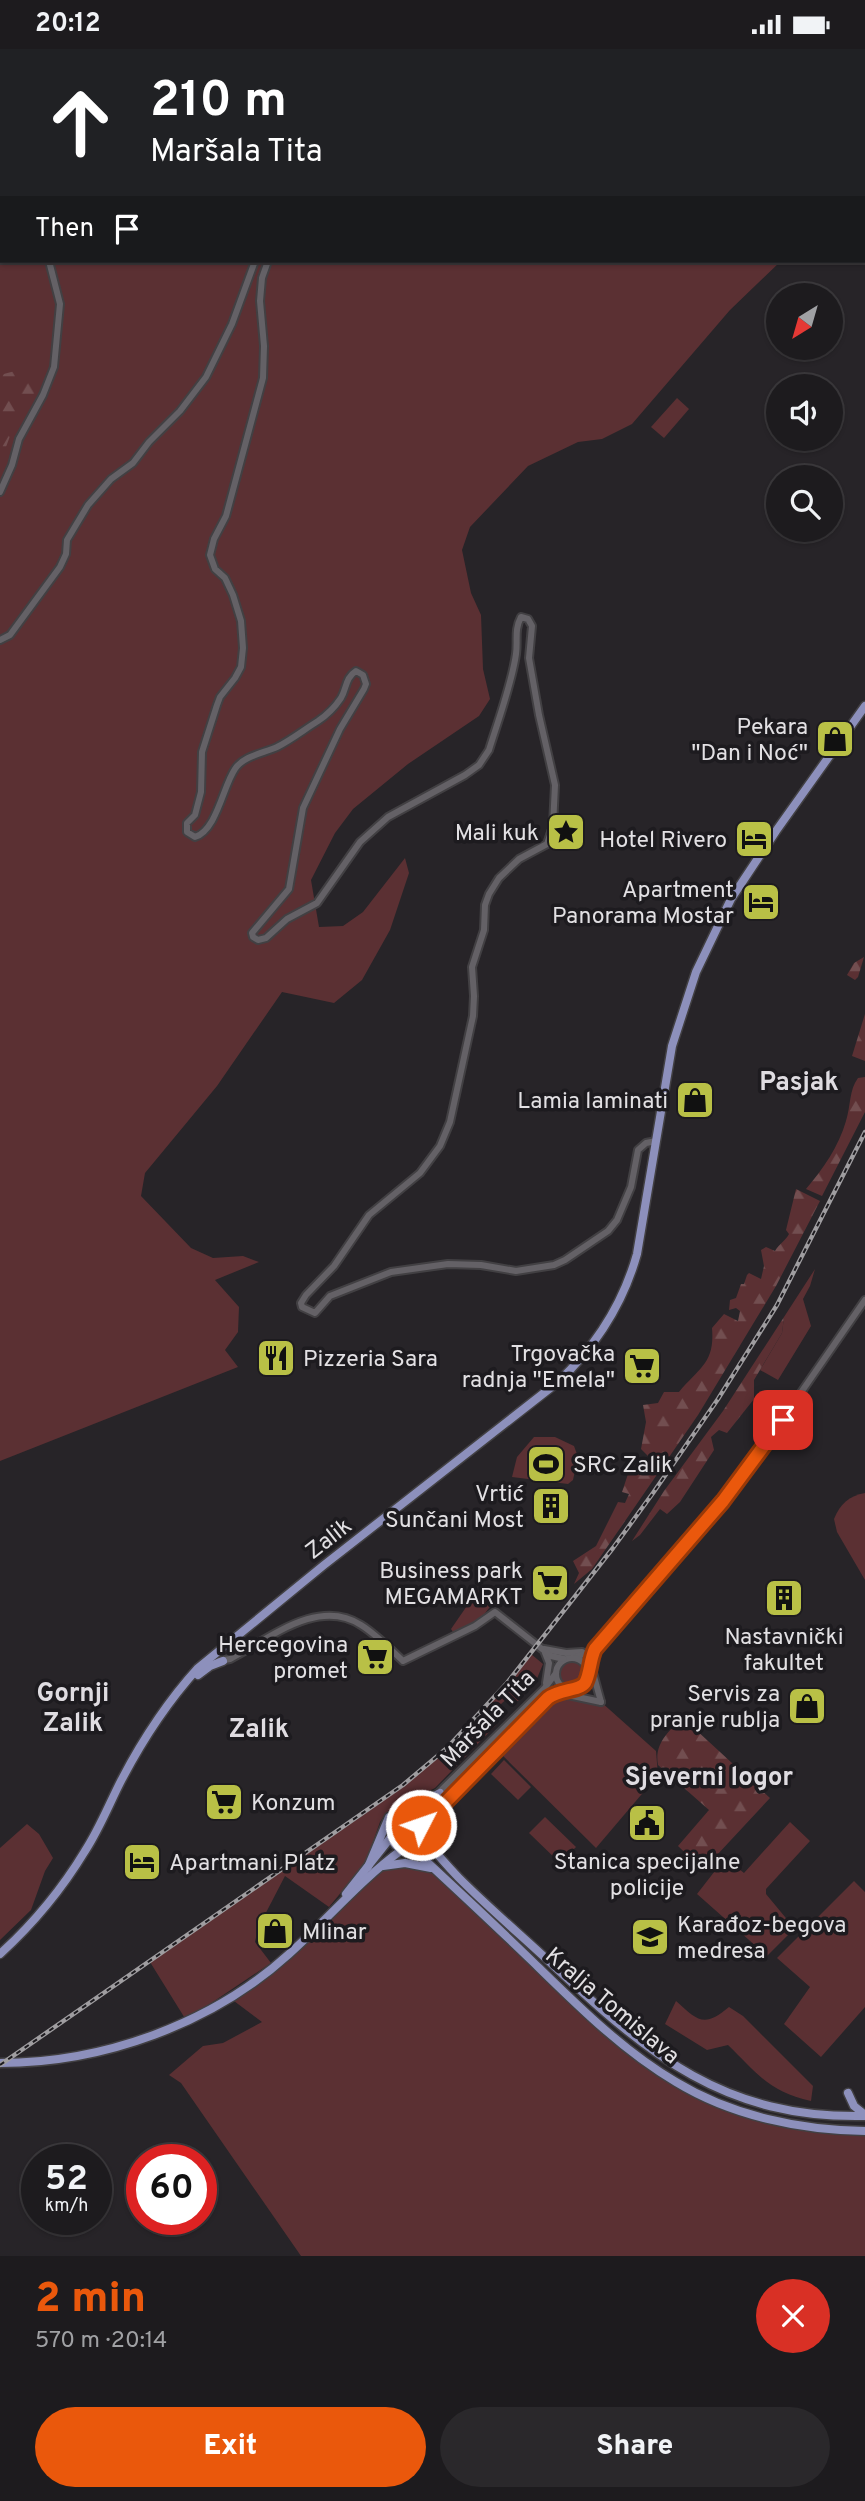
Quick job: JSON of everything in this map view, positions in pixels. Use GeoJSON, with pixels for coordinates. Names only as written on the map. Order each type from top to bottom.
{"type":"FeatureCollection","features":[{"type":"Feature","properties":{"kind":"main road","name":"Zalik"},"geometry":{"type":"LineString","coordinates":[[0,1954],[42,1911],[85,1851],[133,1759],[186,1681],[212,1655],[547,1390],[584,1355],[611,1316],[632,1271],[642,1232],[663,1091],[679,1023],[696,972],[723,913],[775,831],[865,706]]}},
{"type":"Feature","properties":{"kind":"main road"},"geometry":{"type":"LineString","coordinates":[[169,1704],[202,1672],[223,1661]]}},
{"type":"Feature","properties":{"kind":"main road"},"geometry":{"type":"LineString","coordinates":[[368,1867],[389,1817],[440,1793]]}},
{"type":"Feature","properties":{"kind":"main road"},"geometry":{"type":"LineString","coordinates":[[440,1857],[433,1827],[448,1800]]}},
{"type":"Feature","properties":{"kind":"main road"},"geometry":{"type":"LineString","coordinates":[[327,1918],[391,1837],[394,1823],[403,1818],[413,1818],[423,1834],[413,1849],[403,1849],[395,1845],[391,1837]]}},
{"type":"Feature","properties":{"kind":"main road","name":"Kralja Tomislava"},"geometry":{"type":"LineString","coordinates":[[423,1834],[460,1878],[621,2027],[677,2068],[744,2099],[781,2109],[832,2116],[865,2115]]}},
{"type":"Feature","properties":{"kind":"main road"},"geometry":{"type":"LineString","coordinates":[[0,2063],[38,2062],[81,2056],[186,2022],[230,1998],[278,1964],[403,1849]]}},
{"type":"Feature","properties":{"kind":"main road","name":"Kralja Tomislava"},"geometry":{"type":"LineString","coordinates":[[413,1849],[606,2030],[675,2082],[720,2103],[756,2115],[825,2129],[865,2131]]}},
{"type":"Feature","properties":{"kind":"main road"},"geometry":{"type":"LineString","coordinates":[[383,1866],[405,1863],[434,1869]]}},
{"type":"Feature","properties":{"kind":"main road"},"geometry":{"type":"LineString","coordinates":[[848,2093],[854,2106],[865,2115]]}},
{"type":"Feature","properties":{"kind":"street"},"geometry":{"type":"LineString","coordinates":[[0,492],[12,465],[19,439],[43,395],[54,367],[60,304],[50,263]]}},
{"type":"Feature","properties":{"kind":"street"},"geometry":{"type":"LineString","coordinates":[[0,640],[10,635],[60,567],[66,554],[67,540],[88,505],[180,411],[206,377],[232,324],[254,263]]}},
{"type":"Feature","properties":{"kind":"street"},"geometry":{"type":"LineString","coordinates":[[267,263],[260,293],[264,346],[263,378],[226,516],[214,539],[210,555],[215,569],[225,578],[233,595],[241,621],[241,667],[220,697],[202,753],[201,792],[195,815],[187,823],[187,832],[195,837],[203,833],[239,763],[278,746],[317,722],[329,713],[342,697],[346,680],[351,674],[356,671],[363,675],[366,684],[364,689],[340,729],[303,808],[289,889],[252,933],[258,940],[266,939],[287,919],[317,903],[360,842],[388,817],[449,785],[482,761],[489,750],[513,669],[517,653],[516,630],[521,617],[528,619],[532,626],[529,658],[555,785],[554,826],[547,844],[525,854],[499,878],[485,905],[484,930],[472,967],[472,1016],[450,1122],[440,1146],[421,1173],[369,1216],[334,1266],[306,1295],[301,1303],[302,1307],[314,1313],[335,1293],[403,1269],[447,1264],[481,1265],[516,1271],[554,1265],[608,1231],[617,1220],[631,1188],[636,1158],[643,1146],[656,1141]]}},
{"type":"Feature","properties":{"kind":"street"},"geometry":{"type":"LineString","coordinates":[[636,1158],[641,1153],[654,1152]]}},
{"type":"Feature","properties":{"kind":"street"},"geometry":{"type":"LineString","coordinates":[[551,1656],[559,1683],[568,1689],[583,1685],[595,1649],[731,1491],[865,1300]]}},
{"type":"Feature","properties":{"kind":"street"},"geometry":{"type":"LineString","coordinates":[[212,1655],[223,1661],[311,1617],[332,1615],[344,1616],[363,1626],[403,1661],[475,1626],[495,1612],[551,1656],[574,1658],[595,1649]]}},
{"type":"Feature","properties":{"kind":"street"},"geometry":{"type":"LineString","coordinates":[[542,1649],[566,1654],[579,1653],[602,1641]]}},
{"type":"Feature","properties":{"kind":"street"},"geometry":{"type":"LineString","coordinates":[[548,1698],[568,1695],[600,1702],[592,1669],[602,1641]]}},
{"type":"Feature","properties":{"kind":"street"},"geometry":{"type":"LineString","coordinates":[[542,1649],[549,1663],[542,1691]]}},
{"type":"Feature","properties":{"kind":"street"},"geometry":{"type":"LineString","coordinates":[[574,1658],[583,1662],[588,1671]]}},
{"type":"Feature","properties":{"kind":"street"},"geometry":{"type":"LineString","coordinates":[[556,1672],[564,1659]]}},
{"type":"Feature","properties":{"kind":"street","name":"Maršala Tita"},"geometry":{"type":"LineString","coordinates":[[413,1818],[542,1691],[556,1672]]}},
{"type":"Feature","properties":{"kind":"street","name":"Maršala Tita"},"geometry":{"type":"LineString","coordinates":[[423,1834],[448,1800],[548,1698],[568,1689]]}},
{"type":"Feature","properties":{"kind":"green space"},"geometry":{"type":"Polygon","coordinates":[[[0,263],[779,263],[730,310],[632,424],[602,439],[578,442],[528,466],[470,527],[462,550],[471,593],[481,615],[483,669],[490,699],[479,716],[408,764],[353,809],[335,833],[311,880],[319,927],[343,926],[363,912],[405,858],[409,873],[390,930],[362,980],[334,1003],[282,992],[217,1086],[145,1173],[141,1196],[191,1248],[213,1258],[243,1256],[259,1262],[215,1280],[239,1307],[238,1332],[225,1350],[238,1367],[0,1461],[0,263]]]}},
{"type":"Feature","properties":{"kind":"green space"},"geometry":{"type":"Polygon","coordinates":[[[15,371],[29,374],[40,383],[16,420],[0,463],[0,375],[15,371]]]}},
{"type":"Feature","properties":{"kind":"green space"},"geometry":{"type":"Polygon","coordinates":[[[677,398],[689,409],[664,438],[651,427],[677,398]]]}},
{"type":"Feature","properties":{"kind":"green space"},"geometry":{"type":"Polygon","coordinates":[[[864,957],[858,977],[855,980],[847,975],[854,963],[864,957]]]}},
{"type":"Feature","properties":{"kind":"green space"},"geometry":{"type":"Polygon","coordinates":[[[865,1014],[865,1061],[852,1056],[865,1014]]]}},
{"type":"Feature","properties":{"kind":"green space"},"geometry":{"type":"Polygon","coordinates":[[[865,1077],[865,1112],[822,1196],[806,1189],[835,1148],[846,1121],[855,1083],[858,1078],[865,1077]]]}},
{"type":"Feature","properties":{"kind":"green space"},"geometry":{"type":"Polygon","coordinates":[[[796,1189],[820,1201],[776,1286],[698,1415],[592,1569],[574,1584],[579,1573],[573,1561],[596,1546],[618,1502],[625,1503],[629,1494],[622,1492],[630,1468],[643,1473],[651,1459],[641,1449],[646,1422],[643,1405],[658,1403],[664,1392],[679,1392],[699,1370],[711,1349],[712,1328],[724,1314],[738,1321],[740,1311],[736,1308],[729,1310],[730,1300],[736,1298],[749,1273],[761,1279],[764,1266],[761,1250],[766,1247],[775,1251],[789,1234],[786,1230],[796,1189]]]}},
{"type":"Feature","properties":{"kind":"green space"},"geometry":{"type":"Polygon","coordinates":[[[815,1269],[803,1299],[811,1326],[778,1380],[760,1370],[782,1333],[784,1317],[815,1269]]]}},
{"type":"Feature","properties":{"kind":"green space"},"geometry":{"type":"Polygon","coordinates":[[[784,1317],[782,1333],[754,1380],[754,1399],[727,1433],[719,1430],[711,1437],[714,1450],[680,1502],[667,1514],[660,1509],[632,1541],[664,1491],[723,1411],[784,1317]]]}},
{"type":"Feature","properties":{"kind":"green space","name":"SRC Zalik"},"geometry":{"type":"Polygon","coordinates":[[[534,1437],[555,1437],[574,1446],[578,1457],[573,1480],[568,1484],[512,1477],[517,1457],[534,1437]]]}},
{"type":"Feature","properties":{"kind":"green space"},"geometry":{"type":"Polygon","coordinates":[[[865,1493],[865,1580],[837,1532],[834,1519],[846,1501],[865,1493]]]}},
{"type":"Feature","properties":{"kind":"green space"},"geometry":{"type":"Polygon","coordinates":[[[474,1587],[493,1603],[479,1621],[455,1635],[451,1629],[471,1600],[474,1587]]]}},
{"type":"Feature","properties":{"kind":"green space"},"geometry":{"type":"Polygon","coordinates":[[[531,1654],[543,1664],[536,1681],[518,1701],[507,1699],[501,1704],[497,1712],[497,1724],[435,1788],[386,1813],[380,1822],[366,1862],[329,1907],[285,1876],[258,1928],[255,1942],[271,1963],[186,2020],[150,1962],[369,1811],[448,1749],[531,1654]]]}},
{"type":"Feature","properties":{"kind":"green space"},"geometry":{"type":"Polygon","coordinates":[[[572,1659],[583,1663],[587,1674],[583,1685],[572,1689],[561,1685],[557,1674],[561,1663],[572,1659]]]}},
{"type":"Feature","properties":{"kind":"green space"},"geometry":{"type":"Polygon","coordinates":[[[560,1695],[601,1702],[656,1751],[658,1775],[596,1848],[497,1750],[548,1698],[560,1695]]]}},
{"type":"Feature","properties":{"kind":"green space"},"geometry":{"type":"Polygon","coordinates":[[[682,1717],[770,1798],[703,1870],[678,1846],[709,1810],[658,1765],[660,1744],[682,1717]]]}},
{"type":"Feature","properties":{"kind":"green space"},"geometry":{"type":"Polygon","coordinates":[[[504,1760],[531,1787],[518,1800],[491,1774],[504,1760]]]}},
{"type":"Feature","properties":{"kind":"green space"},"geometry":{"type":"Polygon","coordinates":[[[545,1817],[576,1847],[560,1863],[529,1833],[545,1817]]]}},
{"type":"Feature","properties":{"kind":"green space"},"geometry":{"type":"Polygon","coordinates":[[[407,1819],[418,1823],[422,1834],[418,1845],[407,1849],[396,1845],[392,1834],[396,1823],[407,1819]]]}},
{"type":"Feature","properties":{"kind":"green space"},"geometry":{"type":"Polygon","coordinates":[[[790,1822],[810,1841],[766,1889],[766,1894],[790,1923],[797,1926],[767,1956],[697,1894],[725,1858],[744,1873],[790,1822]]]}},
{"type":"Feature","properties":{"kind":"green space"},"geometry":{"type":"Polygon","coordinates":[[[27,1824],[39,1834],[53,1858],[45,1871],[31,1910],[0,1940],[0,1848],[27,1824]]]}},
{"type":"Feature","properties":{"kind":"green space"},"geometry":{"type":"Polygon","coordinates":[[[395,1864],[434,1869],[581,2007],[675,2082],[756,2115],[865,2131],[865,2256],[301,2256],[181,2083],[169,2075],[203,2046],[223,2043],[262,2022],[230,1998],[383,1866],[395,1864]]]}},
{"type":"Feature","properties":{"kind":"green space"},"geometry":{"type":"Polygon","coordinates":[[[854,1881],[865,1892],[865,2007],[821,2057],[784,2024],[810,1987],[777,1958],[854,1881]]]}},
{"type":"Feature","properties":{"kind":"green space"},"geometry":{"type":"Polygon","coordinates":[[[676,2001],[701,2019],[713,2018],[729,2007],[743,2016],[813,2086],[811,2101],[774,2087],[728,2045],[707,2050],[665,2024],[676,2001]]]}},
{"type":"Feature","properties":{"kind":"railway"},"geometry":{"type":"LineString","coordinates":[[0,2065],[403,1785],[447,1748],[507,1683],[613,1548],[718,1399],[777,1305],[865,1132]]}},
{"type":"Feature","properties":{"kind":"place","name":"Pekara \"Dan i Noć\""},"geometry":{"type":"Point","coordinates":[835,739]}},
{"type":"Feature","properties":{"kind":"place","name":"Mali kuk"},"geometry":{"type":"Point","coordinates":[566,832]}},
{"type":"Feature","properties":{"kind":"place","name":"Hotel Rivero"},"geometry":{"type":"Point","coordinates":[754,839]}},
{"type":"Feature","properties":{"kind":"place","name":"Apartment Panorama Mostar"},"geometry":{"type":"Point","coordinates":[761,902]}},
{"type":"Feature","properties":{"kind":"place","name":"Lamia laminati"},"geometry":{"type":"Point","coordinates":[695,1100]}},
{"type":"Feature","properties":{"kind":"place","name":"Pizzeria Sara"},"geometry":{"type":"Point","coordinates":[276,1358]}},
{"type":"Feature","properties":{"kind":"place","name":"Trgovačka radnja \"Emela\""},"geometry":{"type":"Point","coordinates":[642,1366]}},
{"type":"Feature","properties":{"kind":"place","name":"SRC Zalik"},"geometry":{"type":"Point","coordinates":[546,1464]}},
{"type":"Feature","properties":{"kind":"place","name":"Vrtić Sunčani Most"},"geometry":{"type":"Point","coordinates":[551,1506]}},
{"type":"Feature","properties":{"kind":"place","name":"Business park MEGAMARKT"},"geometry":{"type":"Point","coordinates":[550,1583]}},
{"type":"Feature","properties":{"kind":"place","name":"Nastavnički fakultet"},"geometry":{"type":"Point","coordinates":[784,1598]}},
{"type":"Feature","properties":{"kind":"place","name":"Hercegovina promet"},"geometry":{"type":"Point","coordinates":[375,1657]}},
{"type":"Feature","properties":{"kind":"place","name":"Servis za pranje rublja"},"geometry":{"type":"Point","coordinates":[807,1706]}},
{"type":"Feature","properties":{"kind":"place","name":"Konzum"},"geometry":{"type":"Point","coordinates":[224,1802]}},
{"type":"Feature","properties":{"kind":"place","name":"Stanica specijalne policije"},"geometry":{"type":"Point","coordinates":[647,1823]}},
{"type":"Feature","properties":{"kind":"place","name":"Apartmani Platz"},"geometry":{"type":"Point","coordinates":[142,1862]}},
{"type":"Feature","properties":{"kind":"place","name":"Mlinar"},"geometry":{"type":"Point","coordinates":[275,1931]}},
{"type":"Feature","properties":{"kind":"place","name":"Karađoz-begova medresa"},"geometry":{"type":"Point","coordinates":[650,1937]}},
{"type":"Feature","properties":{"kind":"district","name":"Pasjak"},"geometry":{"type":"Point","coordinates":[799,1081]}},
{"type":"Feature","properties":{"kind":"district","name":"Gornji Zalik"},"geometry":{"type":"Point","coordinates":[73,1706]}},
{"type":"Feature","properties":{"kind":"district","name":"Zalik"},"geometry":{"type":"Point","coordinates":[259,1728]}},
{"type":"Feature","properties":{"kind":"district","name":"Sjeverni logor"},"geometry":{"type":"Point","coordinates":[709,1776]}},
{"type":"Feature","properties":{"kind":"route"},"geometry":{"type":"LineString","coordinates":[[421,1825],[423,1829],[434,1814],[548,1698],[561,1690],[583,1685],[595,1649],[723,1501],[783,1420]]}}]}
